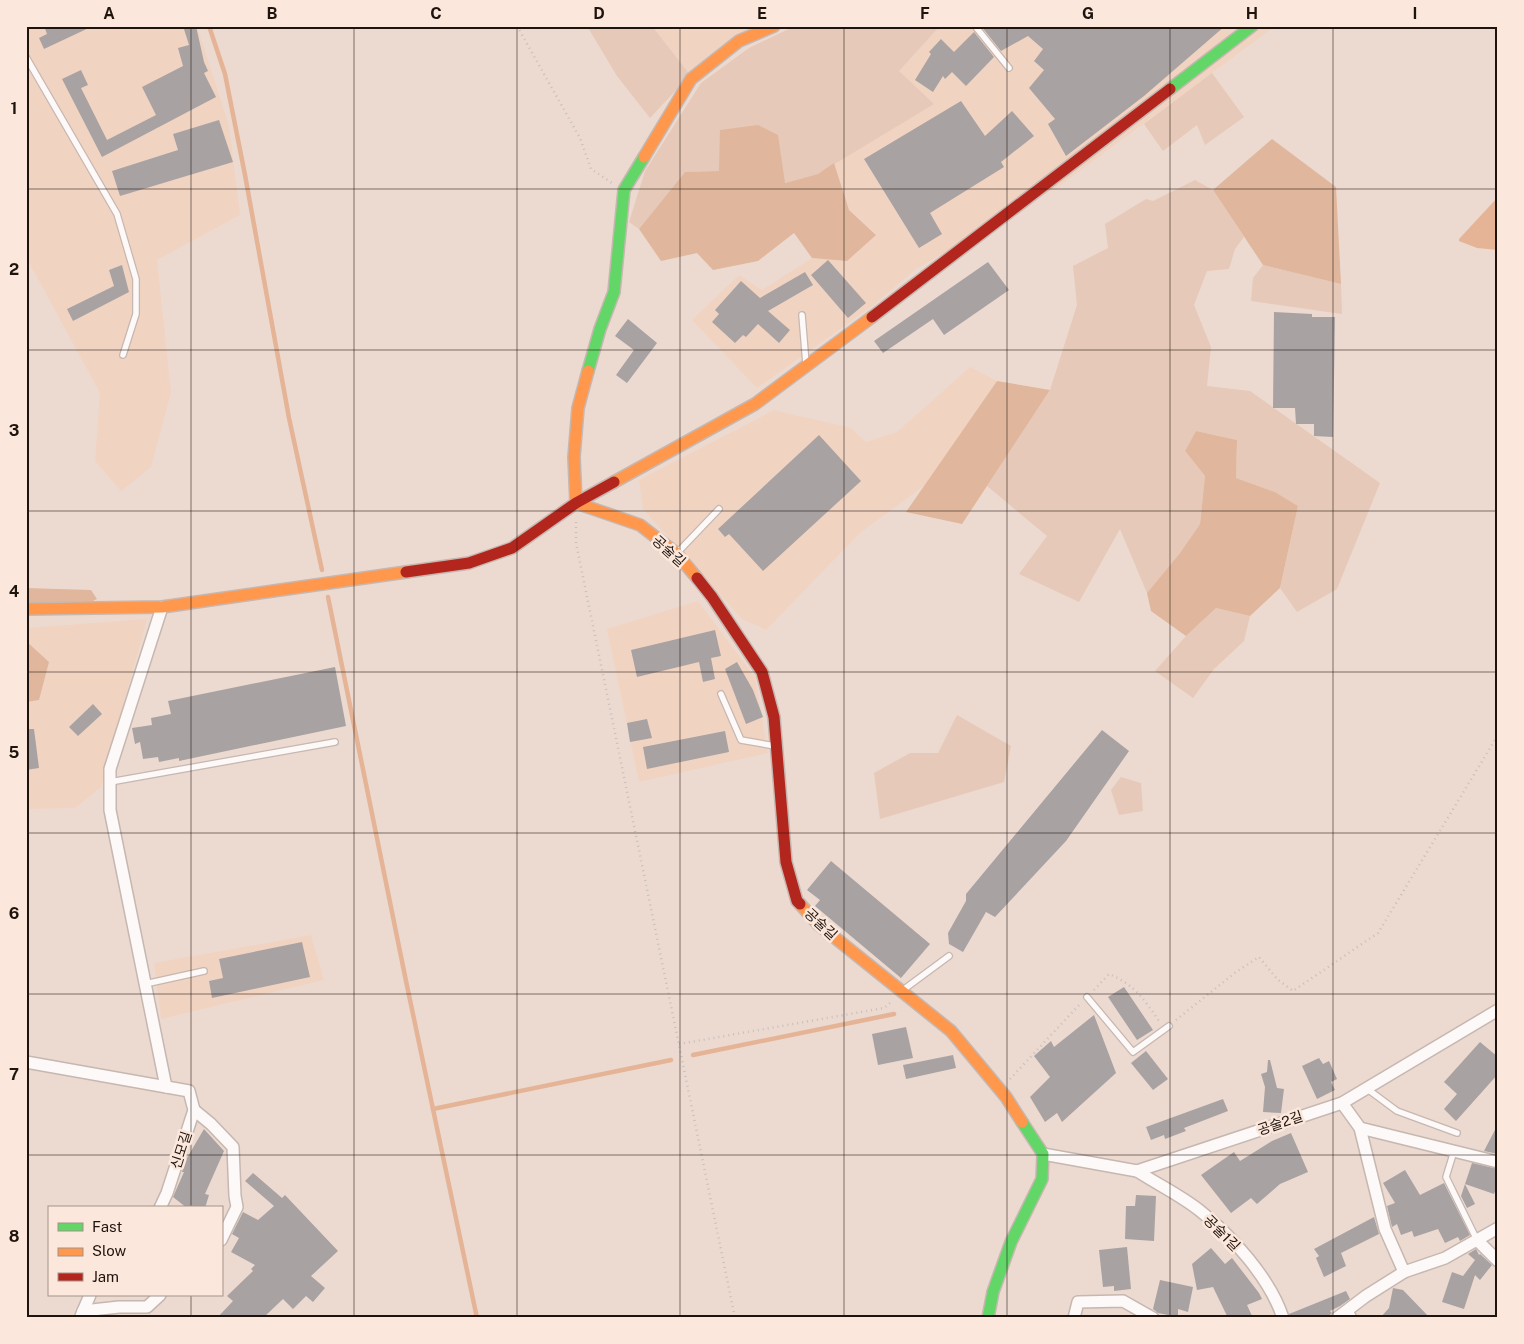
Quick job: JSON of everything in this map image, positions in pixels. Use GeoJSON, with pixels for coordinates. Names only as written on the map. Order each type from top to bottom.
{"type":"FeatureCollection","features":[{"type":"Feature","properties":{"kind":"street"},"geometry":{"type":"LineString","coordinates":[[576,502],[574,457],[578,408],[600,329],[614,292],[624,190],[691,79],[740,41],[774,26]]}},
{"type":"Feature","properties":{"kind":"street"},"geometry":{"type":"LineString","coordinates":[[26,608],[162,607],[469,563],[512,548],[576,502],[755,404],[1252,26]]}},
{"type":"Feature","properties":{"kind":"street","name":"공술길"},"geometry":{"type":"LineString","coordinates":[[576,502],[640,525],[676,553],[712,597],[762,672],[774,717],[786,862],[797,901],[818,924],[950,1032],[1000,1090],[1043,1154]]}},
{"type":"Feature","properties":{"kind":"street"},"geometry":{"type":"LineString","coordinates":[[162,607],[110,769],[110,810],[166,1087]]}},
{"type":"Feature","properties":{"kind":"street","name":"공술2길"},"geometry":{"type":"LineString","coordinates":[[1043,1154],[1137,1171],[1342,1103],[1498,1010]]}},
{"type":"Feature","properties":{"kind":"street"},"geometry":{"type":"LineString","coordinates":[[26,1062],[189,1091],[194,1110],[211,1124],[232,1147],[237,1207],[222,1238]]}},
{"type":"Feature","properties":{"kind":"street"},"geometry":{"type":"LineString","coordinates":[[1342,1103],[1360,1128],[1386,1229],[1404,1272]]}},
{"type":"Feature","properties":{"kind":"street","name":"신모길"},"geometry":{"type":"LineString","coordinates":[[161,1206],[167,1193],[194,1110]]}},
{"type":"Feature","properties":{"kind":"street"},"geometry":{"type":"LineString","coordinates":[[1360,1128],[1498,1162]]}},
{"type":"Feature","properties":{"kind":"street"},"geometry":{"type":"LineString","coordinates":[[989,1318],[993,1292],[1011,1242],[1042,1179],[1043,1154]]}},
{"type":"Feature","properties":{"kind":"street","name":"공술1길"},"geometry":{"type":"LineString","coordinates":[[1137,1171],[1198,1209],[1232,1240],[1266,1283],[1279,1306],[1282,1318]]}},
{"type":"Feature","properties":{"kind":"street"},"geometry":{"type":"LineString","coordinates":[[1337,1318],[1352,1313],[1404,1272],[1445,1258],[1498,1228]]}},
{"type":"Feature","properties":{"kind":"street"},"geometry":{"type":"LineString","coordinates":[[1477,1240],[1498,1262]]}},
{"type":"Feature","properties":{"kind":"street"},"geometry":{"type":"LineString","coordinates":[[82,1314],[90,1296]]}},
{"type":"Feature","properties":{"kind":"street"},"geometry":{"type":"LineString","coordinates":[[82,1314],[119,1307],[147,1307],[159,1296]]}},
{"type":"Feature","properties":{"kind":"street"},"geometry":{"type":"LineString","coordinates":[[1074,1318],[1078,1302],[1123,1301],[1153,1318]]}},
{"type":"Feature","properties":{"kind":"lane"},"geometry":{"type":"LineString","coordinates":[[975,26],[977,31],[1010,68]]}},
{"type":"Feature","properties":{"kind":"lane"},"geometry":{"type":"LineString","coordinates":[[26,57],[117,214],[136,279],[136,314],[123,355]]}},
{"type":"Feature","properties":{"kind":"lane"},"geometry":{"type":"LineString","coordinates":[[802,315],[806,367]]}},
{"type":"Feature","properties":{"kind":"lane"},"geometry":{"type":"LineString","coordinates":[[676,553],[719,509]]}},
{"type":"Feature","properties":{"kind":"lane"},"geometry":{"type":"LineString","coordinates":[[721,694],[741,740],[777,746]]}},
{"type":"Feature","properties":{"kind":"lane"},"geometry":{"type":"LineString","coordinates":[[110,782],[335,742]]}},
{"type":"Feature","properties":{"kind":"lane"},"geometry":{"type":"LineString","coordinates":[[901,992],[950,956]]}},
{"type":"Feature","properties":{"kind":"lane"},"geometry":{"type":"LineString","coordinates":[[145,984],[204,971]]}},
{"type":"Feature","properties":{"kind":"lane"},"geometry":{"type":"LineString","coordinates":[[1086,997],[1133,1052],[1169,1026]]}},
{"type":"Feature","properties":{"kind":"lane"},"geometry":{"type":"LineString","coordinates":[[1366,1088],[1397,1111],[1457,1133]]}},
{"type":"Feature","properties":{"kind":"lane"},"geometry":{"type":"LineString","coordinates":[[1454,1151],[1446,1176],[1477,1240]]}},
{"type":"Feature","properties":{"kind":"path"},"geometry":{"type":"LineString","coordinates":[[516,26],[580,138],[591,170],[624,190]]}},
{"type":"Feature","properties":{"kind":"path"},"geometry":{"type":"LineString","coordinates":[[576,502],[576,543],[735,1318]]}},
{"type":"Feature","properties":{"kind":"path"},"geometry":{"type":"LineString","coordinates":[[1000,1090],[1109,974],[1120,979],[1138,992],[1161,1023],[1169,1026],[1236,972],[1259,957],[1277,979],[1293,990],[1378,933],[1498,735]]}},
{"type":"Feature","properties":{"kind":"path"},"geometry":{"type":"LineString","coordinates":[[680,1044],[884,1008],[901,992]]}},
{"type":"Feature","properties":{"kind":"shaded area"},"geometry":{"type":"Polygon","coordinates":[[[26,26],[197,26],[229,126],[240,215],[157,260],[171,392],[151,467],[121,491],[95,461],[100,393],[26,257],[26,26]]]}},
{"type":"Feature","properties":{"kind":"shaded area"},"geometry":{"type":"Polygon","coordinates":[[[587,26],[652,26],[690,75],[650,118],[617,76],[587,26]]]}},
{"type":"Feature","properties":{"kind":"shaded area"},"geometry":{"type":"Polygon","coordinates":[[[652,26],[761,26],[690,75],[652,26]]]}},
{"type":"Feature","properties":{"kind":"shaded area"},"geometry":{"type":"Polygon","coordinates":[[[795,26],[940,26],[899,71],[934,104],[818,174],[785,183],[719,171],[685,172],[639,229],[629,222],[645,171],[701,83],[749,48],[795,26]]]}},
{"type":"Feature","properties":{"kind":"shaded area"},"geometry":{"type":"Polygon","coordinates":[[[940,26],[1274,27],[1058,187],[916,269],[875,304],[757,388],[692,320],[739,275],[762,290],[812,258],[847,261],[876,234],[849,210],[834,163],[934,104],[899,71],[940,26]]]}},
{"type":"Feature","properties":{"kind":"shaded area"},"geometry":{"type":"Polygon","coordinates":[[[1212,73],[1244,117],[1205,145],[1197,125],[1163,151],[1144,124],[1212,73]]]}},
{"type":"Feature","properties":{"kind":"shaded area"},"geometry":{"type":"Polygon","coordinates":[[[758,125],[778,135],[785,183],[818,174],[834,163],[849,210],[876,235],[847,261],[812,258],[794,233],[758,261],[713,270],[697,253],[661,261],[639,229],[685,172],[719,171],[720,130],[758,125]]]}},
{"type":"Feature","properties":{"kind":"shaded area"},"geometry":{"type":"Polygon","coordinates":[[[1272,139],[1336,187],[1341,284],[1263,265],[1213,190],[1272,139]]]}},
{"type":"Feature","properties":{"kind":"shaded area"},"geometry":{"type":"Polygon","coordinates":[[[1195,180],[1213,190],[1244,237],[1235,249],[1229,269],[1207,271],[1194,305],[1211,347],[1207,386],[1250,391],[1380,483],[1337,589],[1297,612],[1280,588],[1298,506],[1275,492],[1236,478],[1237,440],[1196,431],[1185,451],[1205,476],[1200,524],[1180,553],[1147,593],[1120,529],[1079,602],[1019,574],[1047,536],[987,486],[1050,390],[1077,305],[1073,266],[1108,248],[1105,224],[1146,199],[1153,201],[1195,180]]]}},
{"type":"Feature","properties":{"kind":"shaded area"},"geometry":{"type":"Polygon","coordinates":[[[1498,197],[1498,250],[1477,248],[1459,241],[1459,239],[1498,197]]]}},
{"type":"Feature","properties":{"kind":"shaded area"},"geometry":{"type":"Polygon","coordinates":[[[1263,265],[1341,284],[1342,314],[1251,301],[1253,278],[1263,265]]]}},
{"type":"Feature","properties":{"kind":"shaded area"},"geometry":{"type":"Polygon","coordinates":[[[970,367],[997,381],[925,485],[860,533],[766,630],[742,619],[643,509],[639,480],[774,410],[851,428],[866,442],[897,432],[970,367]]]}},
{"type":"Feature","properties":{"kind":"shaded area"},"geometry":{"type":"Polygon","coordinates":[[[997,381],[1050,390],[962,524],[906,512],[997,381]]]}},
{"type":"Feature","properties":{"kind":"shaded area"},"geometry":{"type":"Polygon","coordinates":[[[1196,431],[1237,440],[1236,478],[1275,492],[1298,506],[1280,588],[1250,616],[1216,608],[1186,636],[1151,611],[1147,593],[1180,553],[1200,524],[1205,476],[1185,451],[1196,431]]]}},
{"type":"Feature","properties":{"kind":"shaded area"},"geometry":{"type":"Polygon","coordinates":[[[26,588],[91,590],[97,599],[79,608],[26,604],[26,588]]]}},
{"type":"Feature","properties":{"kind":"shaded area"},"geometry":{"type":"Polygon","coordinates":[[[698,601],[755,677],[768,753],[639,782],[607,629],[698,601]]]}},
{"type":"Feature","properties":{"kind":"shaded area"},"geometry":{"type":"Polygon","coordinates":[[[1216,608],[1250,616],[1244,641],[1214,669],[1193,698],[1155,671],[1186,636],[1216,608]]]}},
{"type":"Feature","properties":{"kind":"shaded area"},"geometry":{"type":"Polygon","coordinates":[[[147,619],[101,787],[75,808],[26,809],[26,702],[39,700],[49,662],[26,641],[26,628],[147,619]]]}},
{"type":"Feature","properties":{"kind":"shaded area"},"geometry":{"type":"Polygon","coordinates":[[[26,641],[49,662],[39,700],[26,702],[26,641]]]}},
{"type":"Feature","properties":{"kind":"shaded area"},"geometry":{"type":"Polygon","coordinates":[[[957,715],[1011,746],[1004,782],[880,819],[874,773],[910,753],[938,753],[957,715]]]}},
{"type":"Feature","properties":{"kind":"shaded area"},"geometry":{"type":"Polygon","coordinates":[[[1121,777],[1141,783],[1143,811],[1119,815],[1111,790],[1121,777]]]}},
{"type":"Feature","properties":{"kind":"shaded area"},"geometry":{"type":"Polygon","coordinates":[[[311,935],[324,980],[161,1019],[154,963],[311,935]]]}},
{"type":"Feature","properties":{"kind":"building"},"geometry":{"type":"Polygon","coordinates":[[[44,26],[93,26],[44,49],[39,38],[47,34],[44,26]]]}},
{"type":"Feature","properties":{"kind":"building"},"geometry":{"type":"Polygon","coordinates":[[[183,26],[196,26],[204,62],[208,71],[204,73],[216,97],[102,157],[62,79],[81,70],[88,85],[81,88],[107,140],[156,115],[142,87],[183,66],[178,48],[189,45],[183,26]]]}},
{"type":"Feature","properties":{"kind":"building"},"geometry":{"type":"Polygon","coordinates":[[[981,26],[1225,26],[1144,96],[1066,156],[1048,124],[1055,119],[1029,88],[1044,70],[1034,61],[1043,49],[1028,36],[1001,51],[981,26]]]}},
{"type":"Feature","properties":{"kind":"building"},"geometry":{"type":"Polygon","coordinates":[[[974,32],[994,57],[966,86],[952,72],[945,79],[943,76],[933,92],[915,80],[931,54],[929,52],[941,39],[954,52],[974,32]]]}},
{"type":"Feature","properties":{"kind":"building"},"geometry":{"type":"Polygon","coordinates":[[[961,101],[985,136],[1012,111],[1034,136],[1001,162],[1004,167],[930,213],[942,234],[919,248],[864,159],[961,101]]]}},
{"type":"Feature","properties":{"kind":"building"},"geometry":{"type":"Polygon","coordinates":[[[219,120],[233,162],[120,196],[112,171],[178,150],[173,134],[219,120]]]}},
{"type":"Feature","properties":{"kind":"building"},"geometry":{"type":"Polygon","coordinates":[[[828,260],[866,303],[848,318],[811,275],[828,260]]]}},
{"type":"Feature","properties":{"kind":"building"},"geometry":{"type":"Polygon","coordinates":[[[988,262],[1009,290],[944,335],[933,319],[883,353],[874,341],[988,262]]]}},
{"type":"Feature","properties":{"kind":"building"},"geometry":{"type":"Polygon","coordinates":[[[122,265],[129,292],[73,321],[67,309],[114,286],[109,270],[122,265]]]}},
{"type":"Feature","properties":{"kind":"building"},"geometry":{"type":"Polygon","coordinates":[[[805,272],[813,285],[768,311],[790,330],[779,343],[758,324],[746,337],[743,335],[735,343],[712,322],[719,314],[715,310],[741,281],[760,298],[805,272]]]}},
{"type":"Feature","properties":{"kind":"building"},"geometry":{"type":"Polygon","coordinates":[[[1274,312],[1312,314],[1312,317],[1335,317],[1333,437],[1314,436],[1314,424],[1296,424],[1295,408],[1273,408],[1274,312]]]}},
{"type":"Feature","properties":{"kind":"building"},"geometry":{"type":"Polygon","coordinates":[[[628,319],[657,343],[627,383],[616,375],[634,350],[615,336],[628,319]]]}},
{"type":"Feature","properties":{"kind":"building"},"geometry":{"type":"Polygon","coordinates":[[[819,435],[861,481],[763,571],[729,534],[725,537],[718,529],[819,435]]]}},
{"type":"Feature","properties":{"kind":"building"},"geometry":{"type":"Polygon","coordinates":[[[715,630],[721,656],[711,658],[715,679],[703,682],[699,662],[637,677],[631,650],[715,630]]]}},
{"type":"Feature","properties":{"kind":"building"},"geometry":{"type":"Polygon","coordinates":[[[737,662],[753,690],[763,717],[746,724],[725,669],[737,662]]]}},
{"type":"Feature","properties":{"kind":"building"},"geometry":{"type":"Polygon","coordinates":[[[335,667],[346,726],[179,761],[179,758],[159,762],[158,757],[143,759],[140,742],[135,744],[132,728],[152,725],[151,718],[171,714],[168,701],[335,667]]]}},
{"type":"Feature","properties":{"kind":"building"},"geometry":{"type":"Polygon","coordinates":[[[93,704],[102,714],[78,736],[69,727],[93,704]]]}},
{"type":"Feature","properties":{"kind":"building"},"geometry":{"type":"Polygon","coordinates":[[[647,719],[652,738],[630,742],[627,723],[647,719]]]}},
{"type":"Feature","properties":{"kind":"building"},"geometry":{"type":"Polygon","coordinates":[[[26,729],[34,729],[39,768],[26,770],[26,729]]]}},
{"type":"Feature","properties":{"kind":"building"},"geometry":{"type":"Polygon","coordinates":[[[1102,730],[1129,751],[1066,841],[995,917],[986,912],[963,952],[949,944],[948,933],[966,901],[966,894],[1102,730]]]}},
{"type":"Feature","properties":{"kind":"building"},"geometry":{"type":"Polygon","coordinates":[[[725,731],[729,752],[647,769],[643,747],[725,731]]]}},
{"type":"Feature","properties":{"kind":"building"},"geometry":{"type":"Polygon","coordinates":[[[831,861],[930,944],[901,978],[815,906],[820,900],[807,890],[831,861]]]}},
{"type":"Feature","properties":{"kind":"building"},"geometry":{"type":"Polygon","coordinates":[[[302,942],[310,977],[212,998],[209,981],[223,978],[219,959],[302,942]]]}},
{"type":"Feature","properties":{"kind":"building"},"geometry":{"type":"Polygon","coordinates":[[[1124,987],[1153,1030],[1137,1040],[1108,997],[1124,987]]]}},
{"type":"Feature","properties":{"kind":"building"},"geometry":{"type":"Polygon","coordinates":[[[1094,1015],[1116,1073],[1062,1122],[1057,1113],[1045,1122],[1030,1097],[1050,1077],[1034,1056],[1051,1041],[1054,1047],[1094,1015]]]}},
{"type":"Feature","properties":{"kind":"building"},"geometry":{"type":"Polygon","coordinates":[[[906,1027],[913,1058],[878,1065],[872,1034],[906,1027]]]}},
{"type":"Feature","properties":{"kind":"building"},"geometry":{"type":"Polygon","coordinates":[[[1480,1042],[1498,1057],[1498,1074],[1456,1121],[1444,1109],[1457,1094],[1444,1082],[1480,1042]]]}},
{"type":"Feature","properties":{"kind":"building"},"geometry":{"type":"Polygon","coordinates":[[[1146,1051],[1168,1079],[1153,1090],[1131,1063],[1146,1051]]]}},
{"type":"Feature","properties":{"kind":"building"},"geometry":{"type":"Polygon","coordinates":[[[953,1055],[956,1068],[906,1079],[903,1065],[953,1055]]]}},
{"type":"Feature","properties":{"kind":"building"},"geometry":{"type":"Polygon","coordinates":[[[1319,1058],[1323,1064],[1329,1061],[1337,1079],[1331,1082],[1335,1090],[1317,1099],[1302,1066],[1319,1058]]]}},
{"type":"Feature","properties":{"kind":"building"},"geometry":{"type":"Polygon","coordinates":[[[1268,1060],[1270,1060],[1277,1088],[1284,1089],[1281,1113],[1263,1112],[1265,1087],[1261,1074],[1267,1072],[1268,1060]]]}},
{"type":"Feature","properties":{"kind":"building"},"geometry":{"type":"Polygon","coordinates":[[[1223,1099],[1228,1111],[1184,1128],[1186,1131],[1165,1139],[1164,1135],[1151,1140],[1146,1127],[1223,1099]]]}},
{"type":"Feature","properties":{"kind":"building"},"geometry":{"type":"Polygon","coordinates":[[[1498,1124],[1498,1154],[1484,1151],[1498,1124]]]}},
{"type":"Feature","properties":{"kind":"building"},"geometry":{"type":"Polygon","coordinates":[[[204,1129],[224,1151],[205,1194],[209,1195],[206,1206],[184,1206],[173,1197],[184,1172],[182,1172],[184,1163],[204,1129]]]}},
{"type":"Feature","properties":{"kind":"building"},"geometry":{"type":"Polygon","coordinates":[[[1291,1133],[1308,1172],[1280,1184],[1257,1204],[1251,1198],[1231,1213],[1201,1175],[1234,1152],[1240,1161],[1272,1141],[1291,1133]]]}},
{"type":"Feature","properties":{"kind":"building"},"geometry":{"type":"Polygon","coordinates":[[[1472,1163],[1498,1169],[1498,1184],[1494,1194],[1465,1184],[1472,1163]]]}},
{"type":"Feature","properties":{"kind":"building"},"geometry":{"type":"Polygon","coordinates":[[[1405,1170],[1420,1195],[1444,1183],[1470,1235],[1460,1241],[1458,1237],[1445,1243],[1438,1229],[1414,1237],[1412,1231],[1401,1235],[1397,1224],[1392,1227],[1387,1206],[1395,1203],[1383,1183],[1405,1170]]]}},
{"type":"Feature","properties":{"kind":"building"},"geometry":{"type":"Polygon","coordinates":[[[253,1173],[282,1198],[285,1195],[338,1251],[311,1276],[325,1288],[313,1302],[306,1296],[293,1309],[283,1299],[263,1318],[217,1318],[233,1301],[227,1296],[253,1271],[251,1269],[255,1265],[231,1252],[239,1238],[232,1234],[243,1212],[258,1220],[274,1206],[245,1181],[253,1173]]]}},
{"type":"Feature","properties":{"kind":"building"},"geometry":{"type":"Polygon","coordinates":[[[1465,1184],[1475,1204],[1467,1208],[1461,1196],[1465,1184]]]}},
{"type":"Feature","properties":{"kind":"building"},"geometry":{"type":"Polygon","coordinates":[[[1136,1195],[1156,1196],[1154,1241],[1125,1239],[1126,1206],[1135,1206],[1136,1195]]]}},
{"type":"Feature","properties":{"kind":"building"},"geometry":{"type":"Polygon","coordinates":[[[1374,1217],[1379,1234],[1341,1253],[1346,1266],[1324,1277],[1316,1258],[1319,1256],[1314,1249],[1374,1217]]]}},
{"type":"Feature","properties":{"kind":"building"},"geometry":{"type":"Polygon","coordinates":[[[1127,1247],[1131,1289],[1114,1291],[1114,1286],[1103,1287],[1099,1250],[1127,1247]]]}},
{"type":"Feature","properties":{"kind":"building"},"geometry":{"type":"Polygon","coordinates":[[[1211,1248],[1225,1264],[1232,1258],[1259,1293],[1262,1299],[1247,1305],[1253,1318],[1228,1318],[1213,1287],[1197,1290],[1192,1264],[1211,1248]]]}},
{"type":"Feature","properties":{"kind":"building"},"geometry":{"type":"Polygon","coordinates":[[[1476,1249],[1479,1255],[1492,1265],[1480,1280],[1475,1275],[1464,1309],[1442,1302],[1452,1272],[1463,1276],[1475,1260],[1468,1254],[1476,1249]]]}},
{"type":"Feature","properties":{"kind":"building"},"geometry":{"type":"Polygon","coordinates":[[[1160,1280],[1193,1287],[1188,1312],[1178,1309],[1178,1317],[1158,1313],[1153,1309],[1160,1280]]]}},
{"type":"Feature","properties":{"kind":"building"},"geometry":{"type":"Polygon","coordinates":[[[1393,1288],[1403,1290],[1430,1318],[1380,1318],[1389,1308],[1393,1288]]]}},
{"type":"Feature","properties":{"kind":"building"},"geometry":{"type":"Polygon","coordinates":[[[1346,1291],[1350,1299],[1330,1311],[1332,1313],[1326,1318],[1290,1318],[1289,1314],[1346,1291]]]}},
{"type":"Feature","properties":{"kind":"waterway"},"geometry":{"type":"LineString","coordinates":[[209,26],[225,74],[289,418],[322,570]]}},
{"type":"Feature","properties":{"kind":"waterway"},"geometry":{"type":"LineString","coordinates":[[328,597],[477,1318]]}},
{"type":"Feature","properties":{"kind":"waterway"},"geometry":{"type":"LineString","coordinates":[[693,1055],[894,1014]]}},
{"type":"Feature","properties":{"kind":"waterway"},"geometry":{"type":"LineString","coordinates":[[433,1109],[671,1060]]}},
{"type":"Feature","properties":{"kind":"traffic: fast"},"geometry":{"type":"LineString","coordinates":[[1170,89],[1252,26]]}},
{"type":"Feature","properties":{"kind":"traffic: fast"},"geometry":{"type":"LineString","coordinates":[[588,371],[600,329],[614,292],[624,190],[644,157]]}},
{"type":"Feature","properties":{"kind":"traffic: fast"},"geometry":{"type":"LineString","coordinates":[[988,1318],[993,1292],[1011,1242],[1042,1179],[1043,1154],[1022,1122]]}},
{"type":"Feature","properties":{"kind":"traffic: slow"},"geometry":{"type":"LineString","coordinates":[[644,157],[691,79],[739,41],[774,26]]}},
{"type":"Feature","properties":{"kind":"traffic: slow"},"geometry":{"type":"LineString","coordinates":[[614,482],[755,404],[872,317]]}},
{"type":"Feature","properties":{"kind":"traffic: slow"},"geometry":{"type":"LineString","coordinates":[[588,371],[578,408],[574,457],[576,503],[640,525],[676,553],[697,578]]}},
{"type":"Feature","properties":{"kind":"traffic: slow"},"geometry":{"type":"LineString","coordinates":[[26,609],[162,607],[406,572]]}},
{"type":"Feature","properties":{"kind":"traffic: slow"},"geometry":{"type":"LineString","coordinates":[[800,904],[818,924],[951,1031],[1006,1097],[1022,1122]]}},
{"type":"Feature","properties":{"kind":"traffic: jam"},"geometry":{"type":"LineString","coordinates":[[872,317],[1170,89]]}},
{"type":"Feature","properties":{"kind":"traffic: jam"},"geometry":{"type":"LineString","coordinates":[[406,572],[469,563],[512,548],[576,503],[614,482]]}},
{"type":"Feature","properties":{"kind":"traffic: jam"},"geometry":{"type":"LineString","coordinates":[[697,578],[712,597],[762,672],[774,717],[786,862],[797,901],[800,904]]}}]}
